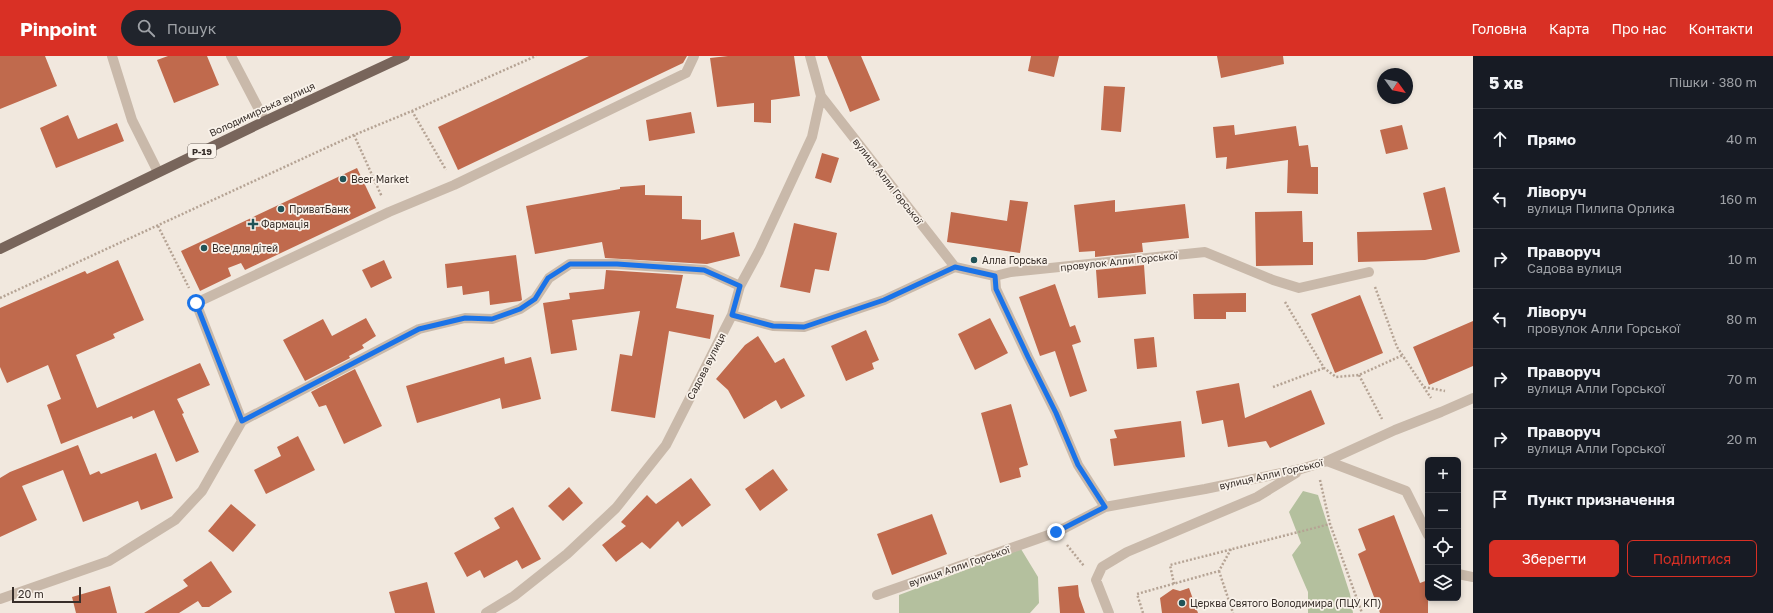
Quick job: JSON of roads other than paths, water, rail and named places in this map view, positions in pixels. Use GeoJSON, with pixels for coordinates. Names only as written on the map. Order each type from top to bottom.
{"type":"FeatureCollection","features":[{"type":"Feature","properties":{"kind":"main road","name":"Володимирська вулиця"},"geometry":{"type":"LineString","coordinates":[[0,249],[265,121],[405,56]]}},
{"type":"Feature","properties":{"kind":"street"},"geometry":{"type":"LineString","coordinates":[[112,56],[132,120],[158,172]]}},
{"type":"Feature","properties":{"kind":"street"},"geometry":{"type":"LineString","coordinates":[[231,56],[265,121]]}},
{"type":"Feature","properties":{"kind":"street"},"geometry":{"type":"LineString","coordinates":[[242,421],[196,303],[389,212],[454,185],[686,73],[694,56]]}},
{"type":"Feature","properties":{"kind":"street","name":"Садова вулиця"},"geometry":{"type":"LineString","coordinates":[[486,613],[525,587],[566,554],[616,508],[666,445],[732,315],[740,286],[759,251],[812,137],[821,96],[810,56]]}},
{"type":"Feature","properties":{"kind":"street","name":"вулиця Алли Горської"},"geometry":{"type":"LineString","coordinates":[[821,96],[955,267]]}},
{"type":"Feature","properties":{"kind":"street","name":"провулок Алли Горської"},"geometry":{"type":"LineString","coordinates":[[955,267],[995,276],[1011,272],[1205,252],[1273,280],[1299,288],[1369,272]]}},
{"type":"Feature","properties":{"kind":"street"},"geometry":{"type":"LineString","coordinates":[[0,599],[109,561],[175,520],[202,491],[242,421],[419,329],[465,318],[492,319],[520,309],[535,299],[548,278],[570,264],[617,264],[704,270],[740,286]]}},
{"type":"Feature","properties":{"kind":"street"},"geometry":{"type":"LineString","coordinates":[[732,315],[773,326],[804,327],[884,300],[955,267]]}},
{"type":"Feature","properties":{"kind":"street"},"geometry":{"type":"LineString","coordinates":[[995,276],[996,289],[1056,413],[1078,465],[1105,507]]}},
{"type":"Feature","properties":{"kind":"street","name":"вулиця Алли Горської"},"geometry":{"type":"LineString","coordinates":[[877,595],[1056,532],[1105,507],[1205,489],[1301,469],[1327,462],[1388,433],[1473,398]]}},
{"type":"Feature","properties":{"kind":"street"},"geometry":{"type":"LineString","coordinates":[[1327,462],[1406,491],[1425,529]]}},
{"type":"Feature","properties":{"kind":"street"},"geometry":{"type":"LineString","coordinates":[[1109,613],[1096,580],[1102,568],[1127,552],[1257,497],[1301,469]]}},
{"type":"Feature","properties":{"kind":"street"},"geometry":{"type":"LineString","coordinates":[[1461,575],[1473,577]]}},
{"type":"Feature","properties":{"kind":"place","name":"Beer Market"},"geometry":{"type":"Point","coordinates":[343,179]}},
{"type":"Feature","properties":{"kind":"place","name":"ПриватБанк"},"geometry":{"type":"Point","coordinates":[281,209]}},
{"type":"Feature","properties":{"kind":"place","name":"Фармація"},"geometry":{"type":"Point","coordinates":[253,224]}},
{"type":"Feature","properties":{"kind":"place","name":"Все для дітей"},"geometry":{"type":"Point","coordinates":[204,248]}},
{"type":"Feature","properties":{"kind":"place","name":"Алла Горська"},"geometry":{"type":"Point","coordinates":[974,260]}},
{"type":"Feature","properties":{"kind":"place","name":"Церква Святого Володимира (ПЦУ КП)"},"geometry":{"type":"Point","coordinates":[1182,603]}}]}
